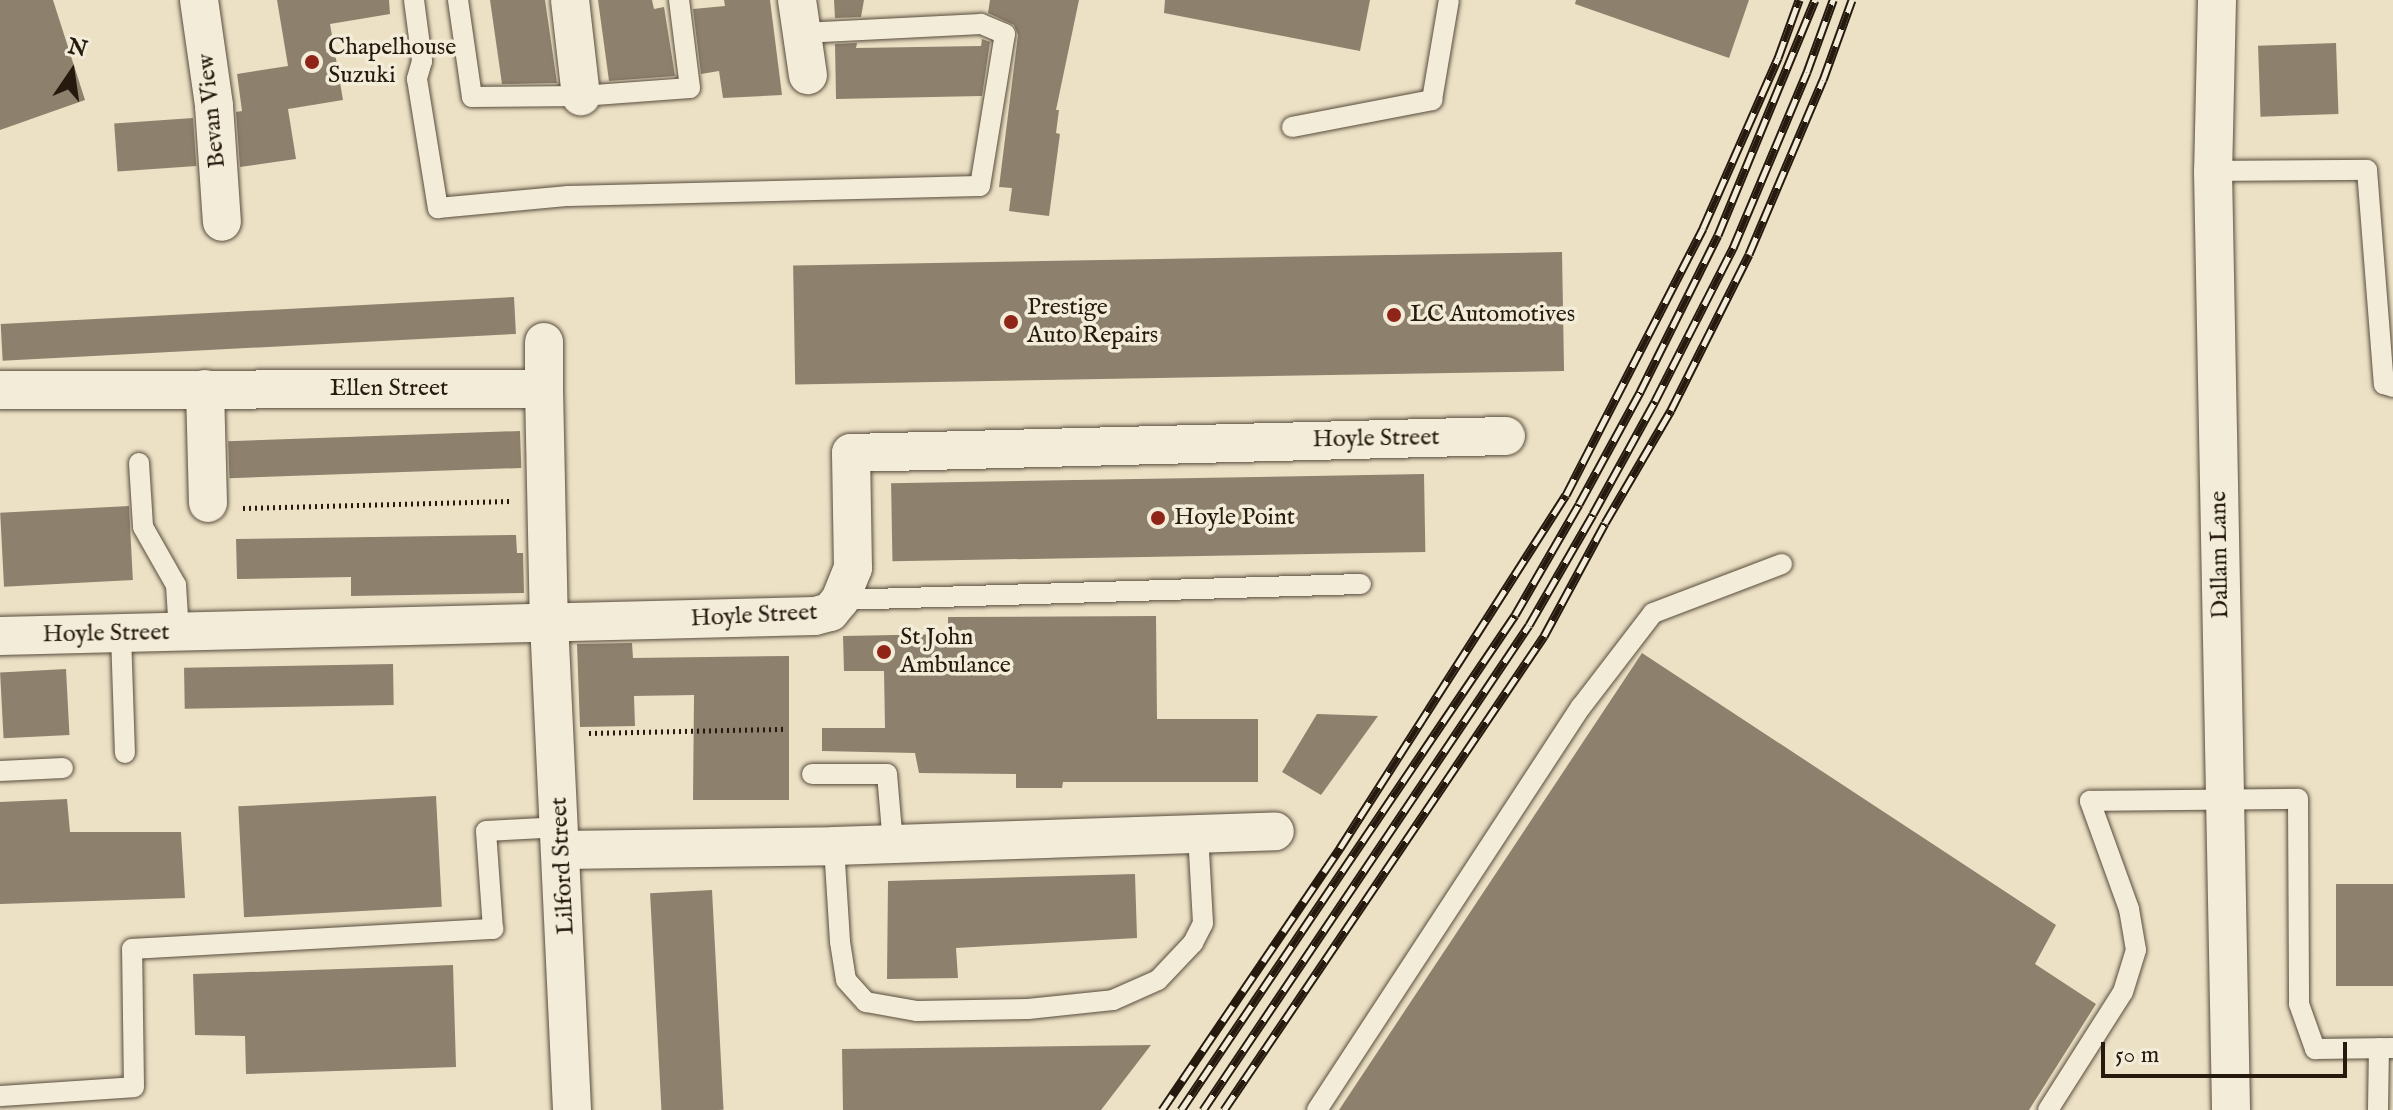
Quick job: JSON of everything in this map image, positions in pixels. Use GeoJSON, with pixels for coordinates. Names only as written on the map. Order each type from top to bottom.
{"type":"FeatureCollection","features":[{"type":"Feature","properties":{"kind":"street","name":"Bevan View"},"geometry":{"type":"LineString","coordinates":[[199,0],[214,106],[222,222]]}},
{"type":"Feature","properties":{"kind":"street"},"geometry":{"type":"LineString","coordinates":[[570,0],[581,96]]}},
{"type":"Feature","properties":{"kind":"street","name":"Dallam Lane"},"geometry":{"type":"LineString","coordinates":[[2217,0],[2213,171],[2231,1110]]}},
{"type":"Feature","properties":{"kind":"street"},"geometry":{"type":"LineString","coordinates":[[799,16],[808,75]]}},
{"type":"Feature","properties":{"kind":"street"},"geometry":{"type":"LineString","coordinates":[[544,342],[550,500],[549,622]]}},
{"type":"Feature","properties":{"kind":"street"},"geometry":{"type":"LineString","coordinates":[[205,389],[225,506]]}},
{"type":"Feature","properties":{"kind":"street","name":"Ellen Street"},"geometry":{"type":"LineString","coordinates":[[0,390],[544,389]]}},
{"type":"Feature","properties":{"kind":"street","name":"Hoyle Street"},"geometry":{"type":"LineString","coordinates":[[0,636],[815,616],[830,612],[840,600],[853,568],[851,453],[1506,436]]}},
{"type":"Feature","properties":{"kind":"street","name":"Lilford Street"},"geometry":{"type":"LineString","coordinates":[[549,622],[562,838],[572,1110]]}},
{"type":"Feature","properties":{"kind":"street"},"geometry":{"type":"LineString","coordinates":[[562,838],[834,846],[1275,831]]}},
{"type":"Feature","properties":{"kind":"lane"},"geometry":{"type":"LineString","coordinates":[[414,0],[422,61],[417,79],[438,208],[568,196],[980,186],[1005,34],[981,24],[799,16]]}},
{"type":"Feature","properties":{"kind":"lane"},"geometry":{"type":"LineString","coordinates":[[458,0],[472,97],[581,96],[690,88],[679,0]]}},
{"type":"Feature","properties":{"kind":"lane"},"geometry":{"type":"LineString","coordinates":[[1292,127],[1432,100],[1449,0]]}},
{"type":"Feature","properties":{"kind":"lane"},"geometry":{"type":"LineString","coordinates":[[2213,171],[2367,170],[2384,384],[2393,387]]}},
{"type":"Feature","properties":{"kind":"lane"},"geometry":{"type":"LineString","coordinates":[[139,463],[143,527],[176,585],[179,633]]}},
{"type":"Feature","properties":{"kind":"lane"},"geometry":{"type":"LineString","coordinates":[[1317,1110],[1581,707],[1653,613],[1782,564]]}},
{"type":"Feature","properties":{"kind":"lane"},"geometry":{"type":"LineString","coordinates":[[840,600],[1361,584]]}},
{"type":"Feature","properties":{"kind":"lane"},"geometry":{"type":"LineString","coordinates":[[121,634],[125,753]]}},
{"type":"Feature","properties":{"kind":"lane"},"geometry":{"type":"LineString","coordinates":[[0,771],[63,768]]}},
{"type":"Feature","properties":{"kind":"lane"},"geometry":{"type":"LineString","coordinates":[[812,774],[887,774],[893,844]]}},
{"type":"Feature","properties":{"kind":"lane"},"geometry":{"type":"LineString","coordinates":[[2048,1110],[2123,992],[2136,950],[2129,909],[2090,801],[2225,797],[2298,799],[2299,1004],[2315,1049],[2386,1048],[2378,1110]]}},
{"type":"Feature","properties":{"kind":"lane"},"geometry":{"type":"LineString","coordinates":[[0,1096],[134,1087],[132,949],[493,929],[486,831],[562,838]]}},
{"type":"Feature","properties":{"kind":"lane"},"geometry":{"type":"LineString","coordinates":[[834,846],[840,942],[846,980],[866,1002],[917,1011],[1028,1009],[1113,1000],[1158,980],[1193,943],[1203,923],[1198,833]]}},
{"type":"Feature","properties":{"kind":"path"},"geometry":{"type":"LineString","coordinates":[[225,506],[550,500]]}},
{"type":"Feature","properties":{"kind":"path"},"geometry":{"type":"LineString","coordinates":[[556,734],[786,729]]}},
{"type":"Feature","properties":{"kind":"building"},"geometry":{"type":"Polygon","coordinates":[[[0,0],[53,0],[85,100],[0,130],[0,0]]]}},
{"type":"Feature","properties":{"kind":"building"},"geometry":{"type":"Polygon","coordinates":[[[277,0],[389,0],[390,14],[330,24],[343,100],[288,109],[296,159],[240,167],[236,112],[242,111],[237,74],[288,66],[277,0]]]}},
{"type":"Feature","properties":{"kind":"building"},"geometry":{"type":"Polygon","coordinates":[[[490,0],[545,0],[557,83],[502,84],[490,0]]]}},
{"type":"Feature","properties":{"kind":"building"},"geometry":{"type":"Polygon","coordinates":[[[598,0],[652,0],[654,9],[664,7],[675,76],[609,81],[598,0]]]}},
{"type":"Feature","properties":{"kind":"building"},"geometry":{"type":"Polygon","coordinates":[[[724,0],[770,0],[782,95],[723,98],[719,71],[701,74],[693,9],[725,6],[724,0]]]}},
{"type":"Feature","properties":{"kind":"building"},"geometry":{"type":"Polygon","coordinates":[[[834,0],[864,0],[861,17],[835,18],[834,0]]]}},
{"type":"Feature","properties":{"kind":"building"},"geometry":{"type":"Polygon","coordinates":[[[990,0],[1079,0],[1056,110],[1059,110],[1056,133],[1060,134],[1049,216],[1009,211],[1012,188],[999,187],[1018,35],[1014,25],[988,13],[990,0]]]}},
{"type":"Feature","properties":{"kind":"building"},"geometry":{"type":"Polygon","coordinates":[[[1165,0],[1370,0],[1360,51],[1164,13],[1165,0]]]}},
{"type":"Feature","properties":{"kind":"building"},"geometry":{"type":"Polygon","coordinates":[[[1576,0],[1749,0],[1729,58],[1575,4],[1576,0]]]}},
{"type":"Feature","properties":{"kind":"building"},"geometry":{"type":"Polygon","coordinates":[[[982,39],[990,42],[982,96],[836,99],[835,44],[857,43],[856,48],[981,46],[982,39]]]}},
{"type":"Feature","properties":{"kind":"building"},"geometry":{"type":"Polygon","coordinates":[[[2336,43],[2338,114],[2261,117],[2258,46],[2336,43]]]}},
{"type":"Feature","properties":{"kind":"building"},"geometry":{"type":"Polygon","coordinates":[[[193,118],[196,166],[118,171],[114,124],[193,118]]]}},
{"type":"Feature","properties":{"kind":"building"},"geometry":{"type":"Polygon","coordinates":[[[1562,252],[1564,371],[795,384],[793,265],[1562,252]]]}},
{"type":"Feature","properties":{"kind":"building"},"geometry":{"type":"Polygon","coordinates":[[[514,297],[516,334],[3,361],[1,324],[514,297]]]}},
{"type":"Feature","properties":{"kind":"building"},"geometry":{"type":"Polygon","coordinates":[[[520,431],[521,468],[229,478],[228,441],[520,431]]]}},
{"type":"Feature","properties":{"kind":"building","name":"Hoyle Point"},"geometry":{"type":"Polygon","coordinates":[[[1424,474],[1425,552],[892,561],[891,483],[1424,474]]]}},
{"type":"Feature","properties":{"kind":"building"},"geometry":{"type":"Polygon","coordinates":[[[129,506],[133,580],[4,587],[0,513],[129,506]]]}},
{"type":"Feature","properties":{"kind":"building"},"geometry":{"type":"Polygon","coordinates":[[[516,535],[517,553],[523,553],[524,593],[351,596],[351,577],[237,579],[236,539],[516,535]]]}},
{"type":"Feature","properties":{"kind":"building"},"geometry":{"type":"Polygon","coordinates":[[[1156,616],[1157,719],[1258,719],[1258,782],[1063,782],[1062,788],[1016,788],[1016,774],[919,773],[915,753],[822,751],[822,728],[885,728],[884,671],[844,671],[843,636],[948,634],[948,617],[1156,616]]]}},
{"type":"Feature","properties":{"kind":"building"},"geometry":{"type":"Polygon","coordinates":[[[632,643],[633,658],[789,656],[789,800],[693,800],[694,695],[634,696],[635,726],[580,727],[577,644],[632,643]]]}},
{"type":"Feature","properties":{"kind":"building"},"geometry":{"type":"Polygon","coordinates":[[[1642,653],[2056,925],[2035,964],[2096,1004],[2029,1110],[1339,1110],[1642,653]]]}},
{"type":"Feature","properties":{"kind":"building"},"geometry":{"type":"Polygon","coordinates":[[[393,664],[394,705],[185,709],[184,668],[393,664]]]}},
{"type":"Feature","properties":{"kind":"building"},"geometry":{"type":"Polygon","coordinates":[[[66,669],[69,735],[4,738],[0,672],[66,669]]]}},
{"type":"Feature","properties":{"kind":"building"},"geometry":{"type":"Polygon","coordinates":[[[1317,714],[1378,716],[1321,795],[1282,772],[1317,714]]]}},
{"type":"Feature","properties":{"kind":"building"},"geometry":{"type":"Polygon","coordinates":[[[436,796],[442,907],[244,917],[238,806],[436,796]]]}},
{"type":"Feature","properties":{"kind":"building"},"geometry":{"type":"Polygon","coordinates":[[[67,799],[70,832],[181,832],[185,898],[0,904],[0,802],[67,799]]]}},
{"type":"Feature","properties":{"kind":"building"},"geometry":{"type":"Polygon","coordinates":[[[1135,874],[1137,938],[956,948],[958,978],[887,979],[888,881],[1135,874]]]}},
{"type":"Feature","properties":{"kind":"building"},"geometry":{"type":"Polygon","coordinates":[[[2336,884],[2393,884],[2393,986],[2336,986],[2336,884]]]}},
{"type":"Feature","properties":{"kind":"building"},"geometry":{"type":"Polygon","coordinates":[[[712,890],[724,1110],[661,1110],[650,893],[712,890]]]}},
{"type":"Feature","properties":{"kind":"building"},"geometry":{"type":"Polygon","coordinates":[[[453,965],[456,1067],[246,1074],[245,1036],[195,1035],[193,974],[453,965]]]}},
{"type":"Feature","properties":{"kind":"building"},"geometry":{"type":"Polygon","coordinates":[[[1151,1045],[1101,1110],[843,1110],[842,1049],[1151,1045]]]}},
{"type":"Feature","properties":{"kind":"railway"},"geometry":{"type":"LineString","coordinates":[[1162,1110],[1340,848],[1566,495],[1703,228],[1778,58],[1799,0]]}},
{"type":"Feature","properties":{"kind":"railway"},"geometry":{"type":"LineString","coordinates":[[1181,1110],[1515,615],[1579,504],[1640,392],[1718,235],[1815,0]]}},
{"type":"Feature","properties":{"kind":"railway"},"geometry":{"type":"LineString","coordinates":[[1203,1110],[1529,625],[1593,514],[1733,248],[1807,72],[1833,0]]}},
{"type":"Feature","properties":{"kind":"railway"},"geometry":{"type":"LineString","coordinates":[[1224,1110],[1544,636],[1671,410],[1749,254],[1823,80],[1852,0]]}},
{"type":"Feature","properties":{"kind":"place","name":"Chapelhouse Suzuki"},"geometry":{"type":"Point","coordinates":[312,62]}},
{"type":"Feature","properties":{"kind":"place","name":"LC Automotives"},"geometry":{"type":"Point","coordinates":[1394,315]}},
{"type":"Feature","properties":{"kind":"place","name":"Prestige Auto Repairs"},"geometry":{"type":"Point","coordinates":[1011,322]}},
{"type":"Feature","properties":{"kind":"place","name":"Hoyle Point"},"geometry":{"type":"Point","coordinates":[1158,518]}},
{"type":"Feature","properties":{"kind":"place","name":"St John Ambulance"},"geometry":{"type":"Point","coordinates":[884,652]}}]}
